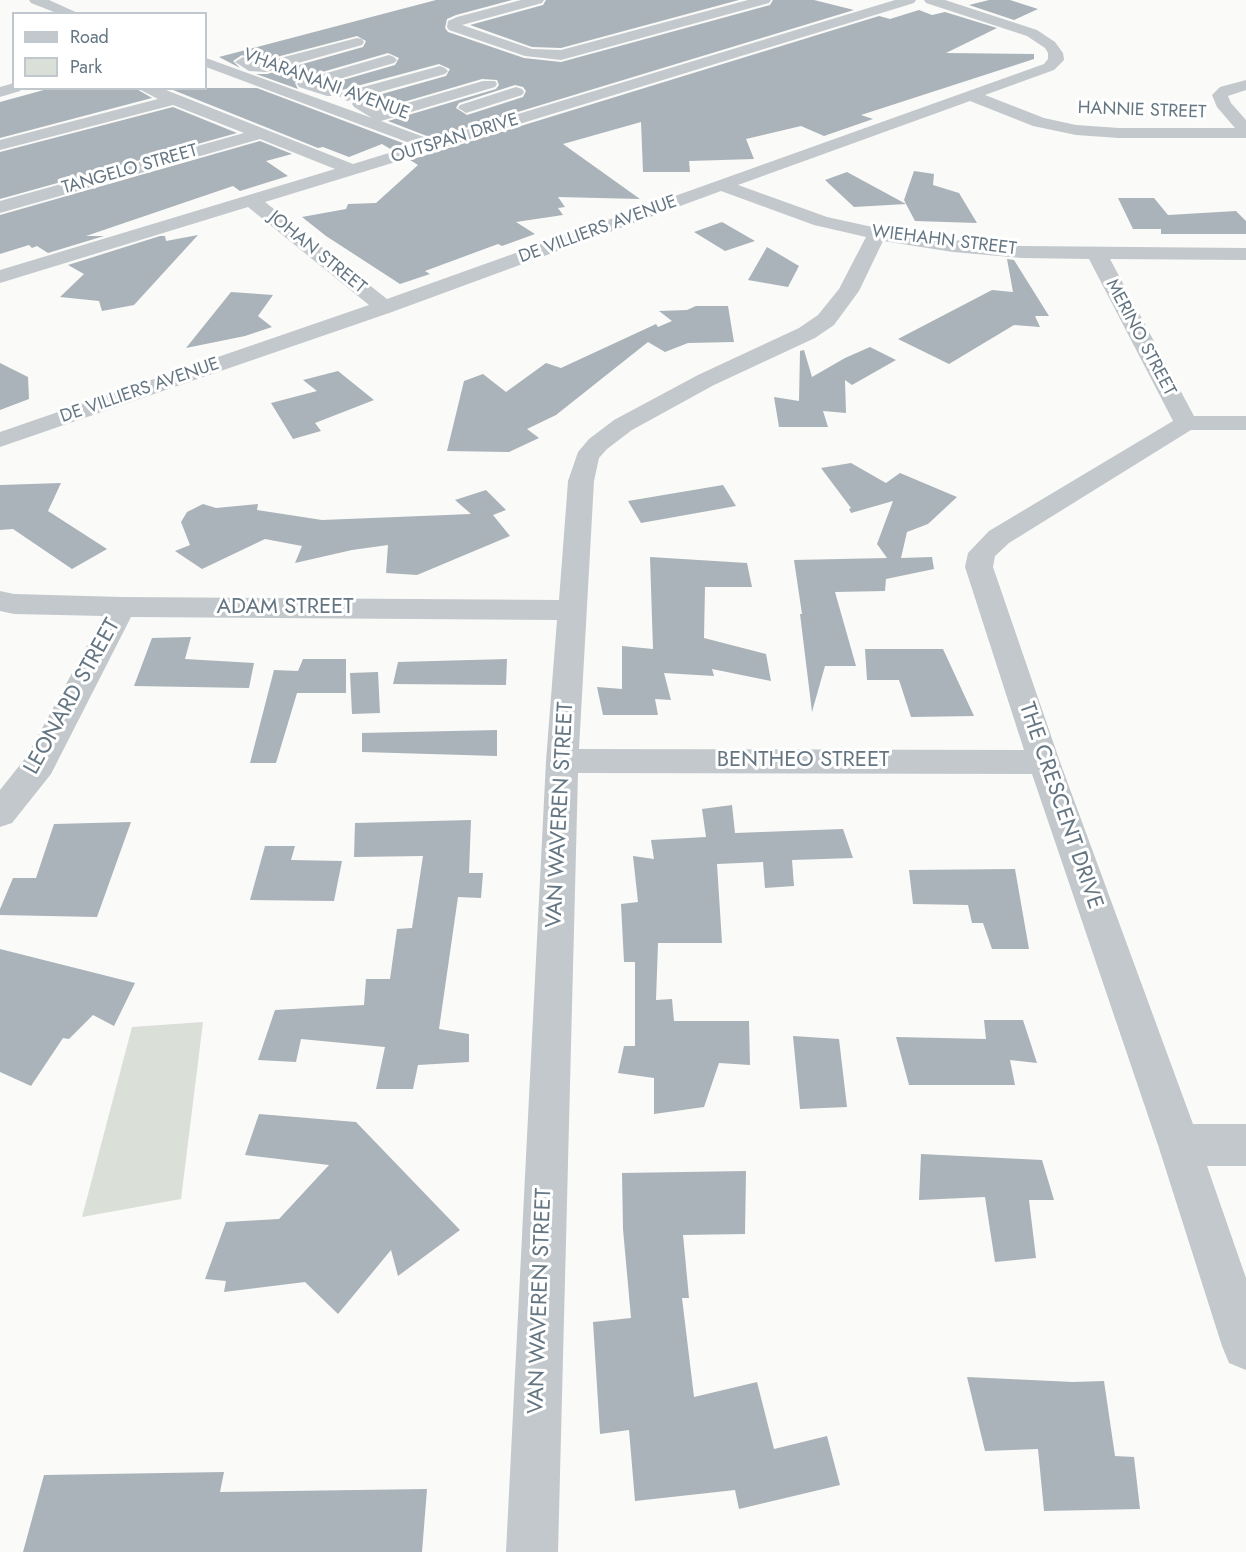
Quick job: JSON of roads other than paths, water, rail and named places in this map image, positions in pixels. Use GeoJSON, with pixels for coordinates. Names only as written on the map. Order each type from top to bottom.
{"type":"FeatureCollection","features":[{"type":"Feature","properties":{"kind":"street"},"geometry":{"type":"LineString","coordinates":[[36,0],[68,12]]}},
{"type":"Feature","properties":{"kind":"street"},"geometry":{"type":"LineString","coordinates":[[537,0],[453,24],[464,32],[543,55],[561,55],[693,20],[716,20],[767,34]]}},
{"type":"Feature","properties":{"kind":"street"},"geometry":{"type":"LineString","coordinates":[[716,20],[764,0]]}},
{"type":"Feature","properties":{"kind":"street","name":"OUTSPAN DRIVE"},"geometry":{"type":"LineString","coordinates":[[0,277],[433,146],[767,34],[797,34],[909,0]]}},
{"type":"Feature","properties":{"kind":"street","name":"DE VILLIERS AVENUE"},"geometry":{"type":"LineString","coordinates":[[0,440],[384,307],[1049,67],[1056,60],[1056,53],[1044,39],[1032,33],[931,0]]}},
{"type":"Feature","properties":{"kind":"street"},"geometry":{"type":"LineString","coordinates":[[245,64],[243,61],[338,35]]}},
{"type":"Feature","properties":{"kind":"street"},"geometry":{"type":"LineString","coordinates":[[227,70],[245,64],[254,68],[262,68],[357,42]]}},
{"type":"Feature","properties":{"kind":"street"},"geometry":{"type":"LineString","coordinates":[[389,60],[305,84],[340,95],[381,116],[403,123],[427,120]]}},
{"type":"Feature","properties":{"kind":"street","name":"VHARANANI AVENUE"},"geometry":{"type":"LineString","coordinates":[[207,62],[433,146]]}},
{"type":"Feature","properties":{"kind":"street"},"geometry":{"type":"LineString","coordinates":[[305,99],[340,95],[440,71]]}},
{"type":"Feature","properties":{"kind":"street"},"geometry":{"type":"LineString","coordinates":[[381,116],[489,84]]}},
{"type":"Feature","properties":{"kind":"street","name":"HANNIE STREET"},"geometry":{"type":"LineString","coordinates":[[1246,85],[1226,90],[1220,95],[1223,104],[1246,131]]}},
{"type":"Feature","properties":{"kind":"street"},"geometry":{"type":"LineString","coordinates":[[150,90],[353,170]]}},
{"type":"Feature","properties":{"kind":"street"},"geometry":{"type":"LineString","coordinates":[[445,115],[516,92]]}},
{"type":"Feature","properties":{"kind":"street","name":"HANNIE STREET"},"geometry":{"type":"LineString","coordinates":[[970,95],[1039,122],[1076,130],[1119,133],[1246,131]]}},
{"type":"Feature","properties":{"kind":"street"},"geometry":{"type":"LineString","coordinates":[[0,145],[173,100]]}},
{"type":"Feature","properties":{"kind":"street","name":"TANGELO STREET"},"geometry":{"type":"LineString","coordinates":[[0,207],[259,134]]}},
{"type":"Feature","properties":{"kind":"street","name":"WIEHAHN STREET"},"geometry":{"type":"LineString","coordinates":[[721,185],[799,214],[877,234],[985,250],[1246,254]]}},
{"type":"Feature","properties":{"kind":"street","name":"JOHAN STREET"},"geometry":{"type":"LineString","coordinates":[[251,200],[384,307]]}},
{"type":"Feature","properties":{"kind":"street","name":"VAN WAVEREN STREET"},"geometry":{"type":"LineString","coordinates":[[532,1552],[562,761],[581,481],[587,458],[598,444],[623,425],[807,333],[826,320],[849,291],[877,234]]}},
{"type":"Feature","properties":{"kind":"street","name":"MERINO STREET"},"geometry":{"type":"LineString","coordinates":[[1096,252],[1186,423]]}},
{"type":"Feature","properties":{"kind":"street"},"geometry":{"type":"LineString","coordinates":[[1186,423],[1246,423]]}},
{"type":"Feature","properties":{"kind":"street","name":"THE CRESCENT DRIVE"},"geometry":{"type":"LineString","coordinates":[[1186,423],[999,537],[982,553],[979,567],[1246,1346]]}},
{"type":"Feature","properties":{"kind":"street","name":"ADAM STREET"},"geometry":{"type":"LineString","coordinates":[[0,601],[14,604],[122,607],[571,610]]}},
{"type":"Feature","properties":{"kind":"street","name":"LEONARD STREET"},"geometry":{"type":"LineString","coordinates":[[0,814],[39,765],[122,607]]}},
{"type":"Feature","properties":{"kind":"street","name":"BENTHEO STREET"},"geometry":{"type":"LineString","coordinates":[[562,761],[1044,762]]}},
{"type":"Feature","properties":{"kind":"street"},"geometry":{"type":"LineString","coordinates":[[1179,1145],[1246,1145]]}}]}
